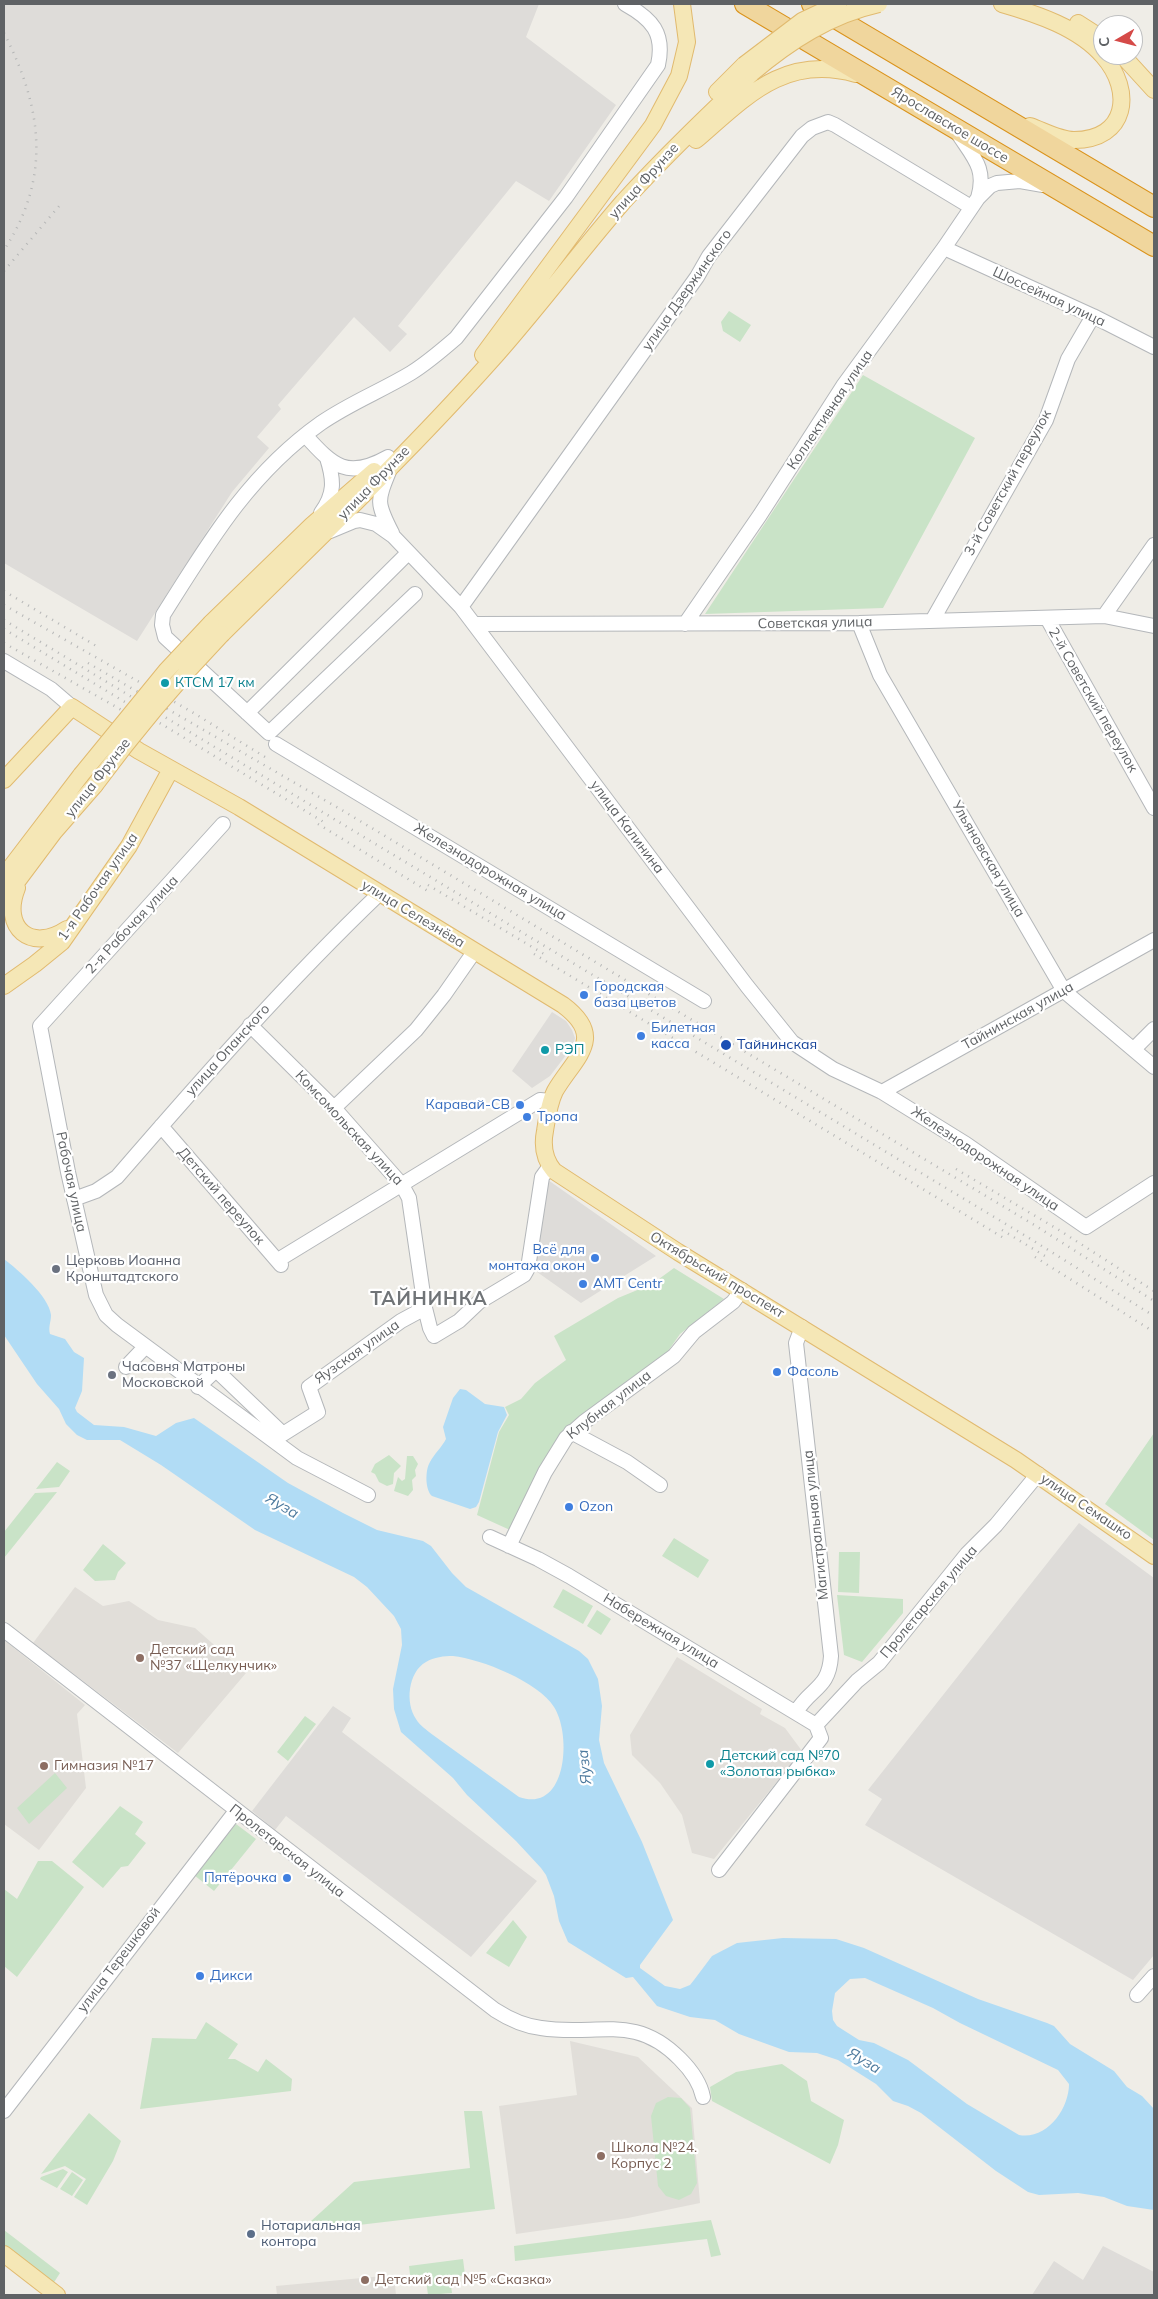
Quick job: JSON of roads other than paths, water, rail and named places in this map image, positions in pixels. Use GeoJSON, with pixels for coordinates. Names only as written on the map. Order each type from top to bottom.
{"type":"FeatureCollection","features":[{"type":"Feature","properties":{"kind":"highway","name":"Ярославское шоссе"},"geometry":{"type":"LineString","coordinates":[[745,4],[1154,246]]}},
{"type":"Feature","properties":{"kind":"highway"},"geometry":{"type":"LineString","coordinates":[[812,4],[1154,207]]}},
{"type":"Feature","properties":{"kind":"main road"},"geometry":{"type":"LineString","coordinates":[[485,361],[653,125],[679,76],[687,42],[682,4]]}},
{"type":"Feature","properties":{"kind":"main road"},"geometry":{"type":"LineString","coordinates":[[748,69],[802,21],[838,4]]}},
{"type":"Feature","properties":{"kind":"main road"},"geometry":{"type":"LineString","coordinates":[[748,69],[808,31],[848,13],[879,4]]}},
{"type":"Feature","properties":{"kind":"main road"},"geometry":{"type":"LineString","coordinates":[[992,111],[1057,136],[1072,140],[1088,139],[1102,134],[1117,120],[1123,97],[1115,71],[1103,55],[1086,42],[1047,19],[1002,4]]}},
{"type":"Feature","properties":{"kind":"main road"},"geometry":{"type":"LineString","coordinates":[[1037,4],[1078,23],[1093,33]]}},
{"type":"Feature","properties":{"kind":"main road"},"geometry":{"type":"LineString","coordinates":[[1131,65],[1154,90]]}},
{"type":"Feature","properties":{"kind":"main road"},"geometry":{"type":"LineString","coordinates":[[485,361],[538,316],[644,194],[684,152],[742,100],[785,75],[812,68],[839,69],[871,78]]}},
{"type":"Feature","properties":{"kind":"main road","name":"улица Фрунзе"},"geometry":{"type":"LineString","coordinates":[[4,899],[11,870],[81,775],[166,671],[217,629],[316,531],[390,462],[485,361],[637,174],[748,69]]}},
{"type":"Feature","properties":{"kind":"main road","name":"улица Фрунзе"},"geometry":{"type":"LineString","coordinates":[[11,870],[95,785],[136,729],[217,629]]}},
{"type":"Feature","properties":{"kind":"main road"},"geometry":{"type":"LineString","coordinates":[[4,780],[72,708]]}},
{"type":"Feature","properties":{"kind":"main road","name":"улица Селезнёва"},"geometry":{"type":"LineString","coordinates":[[72,708],[171,769],[239,807],[563,1005],[575,1015],[583,1027],[584,1048],[556,1090],[551,1101]]}},
{"type":"Feature","properties":{"kind":"main road","name":"1-я Рабочая улица"},"geometry":{"type":"LineString","coordinates":[[4,986],[62,942],[129,846],[171,769]]}},
{"type":"Feature","properties":{"kind":"main road"},"geometry":{"type":"LineString","coordinates":[[11,870],[12,917],[18,928],[29,936],[41,940],[54,937],[71,927]]}},
{"type":"Feature","properties":{"kind":"main road"},"geometry":{"type":"LineString","coordinates":[[550,1166],[544,1145],[551,1101]]}},
{"type":"Feature","properties":{"kind":"main road","name":"Октябрьский проспект"},"geometry":{"type":"LineString","coordinates":[[550,1166],[568,1181],[1016,1460]]}},
{"type":"Feature","properties":{"kind":"main road","name":"улица Семашко"},"geometry":{"type":"LineString","coordinates":[[1016,1460],[1154,1556]]}},
{"type":"Feature","properties":{"kind":"main road"},"geometry":{"type":"LineString","coordinates":[[4,2254],[57,2295]]}},
{"type":"Feature","properties":{"kind":"street","name":"Железнодорожная улица"},"geometry":{"type":"LineString","coordinates":[[625,4],[642,13],[658,32],[661,49],[658,65],[566,197],[456,338],[416,370],[350,405],[305,435],[259,477],[237,502],[213,535],[162,617],[162,630],[165,637],[273,739],[704,1001]]}},
{"type":"Feature","properties":{"kind":"street","name":"улица Дзержинского"},"geometry":{"type":"LineString","coordinates":[[461,607],[697,278],[710,256],[802,136],[812,128],[828,122],[836,125],[975,202]]}},
{"type":"Feature","properties":{"kind":"street","name":"Коллективная улица"},"geometry":{"type":"LineString","coordinates":[[954,128],[979,166],[982,184],[975,202]]}},
{"type":"Feature","properties":{"kind":"street","name":"Коллективная улица"},"geometry":{"type":"LineString","coordinates":[[685,624],[760,516],[843,386],[944,248],[975,202],[990,186],[1005,181],[1020,181],[1055,187]]}},
{"type":"Feature","properties":{"kind":"street","name":"Шоссейная улица"},"geometry":{"type":"LineString","coordinates":[[944,248],[1093,316],[1154,347]]}},
{"type":"Feature","properties":{"kind":"street","name":"3-й Советский переулок"},"geometry":{"type":"LineString","coordinates":[[932,621],[1046,420],[1068,359],[1093,316]]}},
{"type":"Feature","properties":{"kind":"street"},"geometry":{"type":"LineString","coordinates":[[305,435],[326,458],[339,466],[356,470],[390,462],[379,500],[382,514],[393,536]]}},
{"type":"Feature","properties":{"kind":"street"},"geometry":{"type":"LineString","coordinates":[[316,531],[332,491],[332,476],[326,458]]}},
{"type":"Feature","properties":{"kind":"street"},"geometry":{"type":"LineString","coordinates":[[316,531],[360,520],[376,524],[393,536]]}},
{"type":"Feature","properties":{"kind":"street","name":"улица Калинина"},"geometry":{"type":"LineString","coordinates":[[393,536],[475,624],[501,662],[792,1042],[833,1069],[882,1092]]}},
{"type":"Feature","properties":{"kind":"street"},"geometry":{"type":"LineString","coordinates":[[1104,616],[1154,545]]}},
{"type":"Feature","properties":{"kind":"street"},"geometry":{"type":"LineString","coordinates":[[247,714],[408,553]]}},
{"type":"Feature","properties":{"kind":"street"},"geometry":{"type":"LineString","coordinates":[[273,739],[415,594]]}},
{"type":"Feature","properties":{"kind":"street","name":"Советская улица"},"geometry":{"type":"LineString","coordinates":[[475,624],[859,623],[1104,616],[1154,626]]}},
{"type":"Feature","properties":{"kind":"street","name":"2-й Советский переулок"},"geometry":{"type":"LineString","coordinates":[[1047,618],[1154,808]]}},
{"type":"Feature","properties":{"kind":"street","name":"Ульяновская улица"},"geometry":{"type":"LineString","coordinates":[[859,623],[880,675],[1064,991],[1154,1067]]}},
{"type":"Feature","properties":{"kind":"street"},"geometry":{"type":"LineString","coordinates":[[4,661],[51,689],[72,708]]}},
{"type":"Feature","properties":{"kind":"street","name":"2-я Рабочая улица"},"geometry":{"type":"LineString","coordinates":[[40,1026],[223,824]]}},
{"type":"Feature","properties":{"kind":"street","name":"улица Опанского"},"geometry":{"type":"LineString","coordinates":[[74,1199],[96,1191],[117,1177],[250,1025],[332,939],[379,894]]}},
{"type":"Feature","properties":{"kind":"street","name":"Тайнинская улица"},"geometry":{"type":"LineString","coordinates":[[882,1092],[1154,940]]}},
{"type":"Feature","properties":{"kind":"street"},"geometry":{"type":"LineString","coordinates":[[334,1108],[416,1030],[444,996],[474,952]]}},
{"type":"Feature","properties":{"kind":"street","name":"Комсомольская улица"},"geometry":{"type":"LineString","coordinates":[[250,1025],[334,1108],[402,1185],[409,1198],[425,1308]]}},
{"type":"Feature","properties":{"kind":"street","name":"Рабочая улица"},"geometry":{"type":"LineString","coordinates":[[40,1026],[74,1199],[99,1304],[116,1325],[145,1347]]}},
{"type":"Feature","properties":{"kind":"street"},"geometry":{"type":"LineString","coordinates":[[1134,1049],[1154,1030]]}},
{"type":"Feature","properties":{"kind":"street","name":"Железнодорожная улица"},"geometry":{"type":"LineString","coordinates":[[882,1092],[966,1144],[1086,1227],[1154,1183]]}},
{"type":"Feature","properties":{"kind":"street"},"geometry":{"type":"LineString","coordinates":[[402,1185],[540,1100],[551,1101]]}},
{"type":"Feature","properties":{"kind":"street","name":"Детский переулок"},"geometry":{"type":"LineString","coordinates":[[161,1126],[279,1263],[402,1185]]}},
{"type":"Feature","properties":{"kind":"street"},"geometry":{"type":"LineString","coordinates":[[425,1308],[434,1336],[459,1321],[479,1302],[526,1272],[542,1177],[550,1166]]}},
{"type":"Feature","properties":{"kind":"street","name":"Клубная улица"},"geometry":{"type":"LineString","coordinates":[[509,1546],[545,1472],[560,1446],[571,1432],[674,1356],[694,1332],[733,1302],[742,1290]]}},
{"type":"Feature","properties":{"kind":"street","name":"Яузская улица"},"geometry":{"type":"LineString","coordinates":[[198,1387],[216,1370],[283,1434],[318,1412],[308,1387],[401,1321],[425,1308]]}},
{"type":"Feature","properties":{"kind":"street","name":"Магистральная улица"},"geometry":{"type":"LineString","coordinates":[[796,1712],[806,1698],[823,1684],[829,1670],[831,1656],[796,1343],[802,1327]]}},
{"type":"Feature","properties":{"kind":"street"},"geometry":{"type":"LineString","coordinates":[[126,1367],[145,1347],[296,1458],[368,1495]]}},
{"type":"Feature","properties":{"kind":"street"},"geometry":{"type":"LineString","coordinates":[[571,1432],[626,1462],[660,1485]]}},
{"type":"Feature","properties":{"kind":"street","name":"Пролетарская улица"},"geometry":{"type":"LineString","coordinates":[[719,1870],[857,1681],[878,1663],[966,1554],[996,1525],[1038,1474]]}},
{"type":"Feature","properties":{"kind":"street","name":"Набережная улица"},"geometry":{"type":"LineString","coordinates":[[490,1537],[569,1576],[796,1712],[819,1731]]}},
{"type":"Feature","properties":{"kind":"street","name":"Пролетарская улица"},"geometry":{"type":"LineString","coordinates":[[4,1630],[495,2010],[531,2027],[557,2030],[627,2029],[655,2038],[672,2050],[690,2071],[698,2082],[703,2097]]}},
{"type":"Feature","properties":{"kind":"street","name":"улица Терешковой"},"geometry":{"type":"LineString","coordinates":[[4,2111],[231,1807]]}},
{"type":"Feature","properties":{"kind":"street"},"geometry":{"type":"LineString","coordinates":[[1137,1995],[1154,1976]]}},
{"type":"Feature","properties":{"kind":"water","name":"Яуза"},"geometry":{"type":"Polygon","coordinates":[[[4,1259],[32,1284],[45,1300],[51,1315],[50,1334],[65,1339],[74,1352],[84,1358],[82,1391],[75,1408],[77,1412],[94,1425],[124,1427],[156,1436],[176,1423],[194,1418],[288,1483],[343,1513],[377,1530],[423,1541],[431,1546],[452,1573],[466,1587],[579,1651],[588,1659],[598,1679],[602,1706],[599,1740],[604,1763],[642,1842],[673,1920],[640,1965],[640,1968],[665,1986],[680,1989],[690,1985],[712,1956],[737,1943],[783,1938],[836,1939],[864,1948],[978,1999],[1054,2026],[1070,2044],[1114,2071],[1127,2087],[1142,2096],[1154,2109],[1154,2210],[1127,2206],[1104,2197],[1078,2193],[1039,2195],[1028,2192],[996,2171],[921,2113],[893,2101],[876,2084],[838,2060],[817,2053],[789,2052],[739,2034],[715,2020],[690,2017],[657,2006],[633,1977],[626,1978],[568,1942],[559,1921],[554,1896],[546,1875],[541,1868],[516,1841],[467,1795],[453,1778],[401,1732],[394,1709],[393,1689],[402,1645],[401,1629],[394,1616],[367,1587],[354,1577],[255,1530],[161,1465],[120,1440],[87,1440],[77,1435],[66,1424],[59,1409],[37,1384],[4,1335],[4,1259]],[[453,1656],[429,1660],[415,1673],[410,1688],[410,1705],[418,1721],[433,1735],[519,1797],[535,1799],[547,1794],[556,1783],[561,1769],[563,1752],[563,1735],[560,1720],[554,1707],[536,1689],[508,1673],[478,1662],[453,1656]],[[865,1978],[850,1979],[835,1993],[832,2011],[833,2020],[837,2026],[859,2040],[874,2043],[908,2060],[967,2104],[1019,2135],[1039,2133],[1047,2128],[1061,2112],[1068,2094],[1069,2084],[1058,2070],[933,2008],[865,1978]]]}},
{"type":"Feature","properties":{"kind":"water"},"geometry":{"type":"Polygon","coordinates":[[[460,1389],[466,1390],[485,1404],[504,1407],[507,1415],[498,1432],[479,1502],[476,1507],[470,1509],[432,1496],[426,1480],[430,1462],[446,1439],[443,1427],[453,1398],[460,1389]]]}},
{"type":"Feature","properties":{"kind":"railway"},"geometry":{"type":"LineString","coordinates":[[4,33],[27,88],[36,142],[35,169],[30,196],[19,223],[4,250]]}},
{"type":"Feature","properties":{"kind":"railway"},"geometry":{"type":"LineString","coordinates":[[4,271],[60,205]]}},
{"type":"Feature","properties":{"kind":"railway"},"geometry":{"type":"LineString","coordinates":[[4,591],[98,647]]}},
{"type":"Feature","properties":{"kind":"railway"},"geometry":{"type":"LineString","coordinates":[[4,605],[192,712],[265,757]]}},
{"type":"Feature","properties":{"kind":"railway"},"geometry":{"type":"LineString","coordinates":[[4,620],[1029,1238],[1154,1316]]}},
{"type":"Feature","properties":{"kind":"railway"},"geometry":{"type":"LineString","coordinates":[[4,629],[327,824]]}},
{"type":"Feature","properties":{"kind":"railway"},"geometry":{"type":"LineString","coordinates":[[4,643],[132,716]]}},
{"type":"Feature","properties":{"kind":"railway"},"geometry":{"type":"LineString","coordinates":[[88,663],[340,809],[1036,1226],[1154,1301]]}},
{"type":"Feature","properties":{"kind":"railway"},"geometry":{"type":"LineString","coordinates":[[318,824],[431,893]]}},
{"type":"Feature","properties":{"kind":"railway"},"geometry":{"type":"LineString","coordinates":[[428,885],[544,954]]}},
{"type":"Feature","properties":{"kind":"railway"},"geometry":{"type":"LineString","coordinates":[[534,954],[1007,1240]]}},
{"type":"Feature","properties":{"kind":"railway"},"geometry":{"type":"LineString","coordinates":[[956,1169],[1059,1230],[1154,1291]]}},
{"type":"Feature","properties":{"kind":"railway"},"geometry":{"type":"LineString","coordinates":[[1002,1230],[1045,1256]]}},
{"type":"Feature","properties":{"kind":"railway"},"geometry":{"type":"LineString","coordinates":[[1035,1257],[1154,1332]]}},
{"type":"Feature","properties":{"kind":"place","name":"КТСМ 17 км"},"geometry":{"type":"Point","coordinates":[165,683]}},
{"type":"Feature","properties":{"kind":"place","name":"Городская база цветов"},"geometry":{"type":"Point","coordinates":[584,995]}},
{"type":"Feature","properties":{"kind":"place","name":"Билетная касса"},"geometry":{"type":"Point","coordinates":[641,1036]}},
{"type":"Feature","properties":{"kind":"place","name":"Тайнинская"},"geometry":{"type":"Point","coordinates":[726,1045]}},
{"type":"Feature","properties":{"kind":"place","name":"РЭП"},"geometry":{"type":"Point","coordinates":[545,1050]}},
{"type":"Feature","properties":{"kind":"place","name":"Каравай-СВ"},"geometry":{"type":"Point","coordinates":[520,1105]}},
{"type":"Feature","properties":{"kind":"place","name":"Тропа"},"geometry":{"type":"Point","coordinates":[527,1117]}},
{"type":"Feature","properties":{"kind":"place","name":"Всё для монтажа окон"},"geometry":{"type":"Point","coordinates":[595,1258]}},
{"type":"Feature","properties":{"kind":"place","name":"Церковь Иоанна Кронштадтского"},"geometry":{"type":"Point","coordinates":[56,1269]}},
{"type":"Feature","properties":{"kind":"place","name":"AMT Centr"},"geometry":{"type":"Point","coordinates":[583,1284]}},
{"type":"Feature","properties":{"kind":"place","name":"Фасоль"},"geometry":{"type":"Point","coordinates":[777,1372]}},
{"type":"Feature","properties":{"kind":"place","name":"Часовня Матроны Московской"},"geometry":{"type":"Point","coordinates":[112,1375]}},
{"type":"Feature","properties":{"kind":"place","name":"Ozon"},"geometry":{"type":"Point","coordinates":[569,1507]}},
{"type":"Feature","properties":{"kind":"place","name":"Детский сад №37 «Щелкунчик»"},"geometry":{"type":"Point","coordinates":[140,1658]}},
{"type":"Feature","properties":{"kind":"place","name":"Детский сад №70 «Золотая рыбка»"},"geometry":{"type":"Point","coordinates":[710,1764]}},
{"type":"Feature","properties":{"kind":"place","name":"Гимназия №17"},"geometry":{"type":"Point","coordinates":[44,1766]}},
{"type":"Feature","properties":{"kind":"place","name":"Пятёрочка"},"geometry":{"type":"Point","coordinates":[287,1878]}},
{"type":"Feature","properties":{"kind":"place","name":"Дикси"},"geometry":{"type":"Point","coordinates":[200,1976]}},
{"type":"Feature","properties":{"kind":"place","name":"Школа №24. Корпус 2"},"geometry":{"type":"Point","coordinates":[601,2156]}},
{"type":"Feature","properties":{"kind":"place","name":"Нотариальная контора"},"geometry":{"type":"Point","coordinates":[251,2234]}},
{"type":"Feature","properties":{"kind":"place","name":"Детский сад №5 «Сказка»"},"geometry":{"type":"Point","coordinates":[365,2280]}},
{"type":"Feature","properties":{"kind":"district","name":"ТАЙНИНКА"},"geometry":{"type":"Point","coordinates":[429,1299]}}]}
